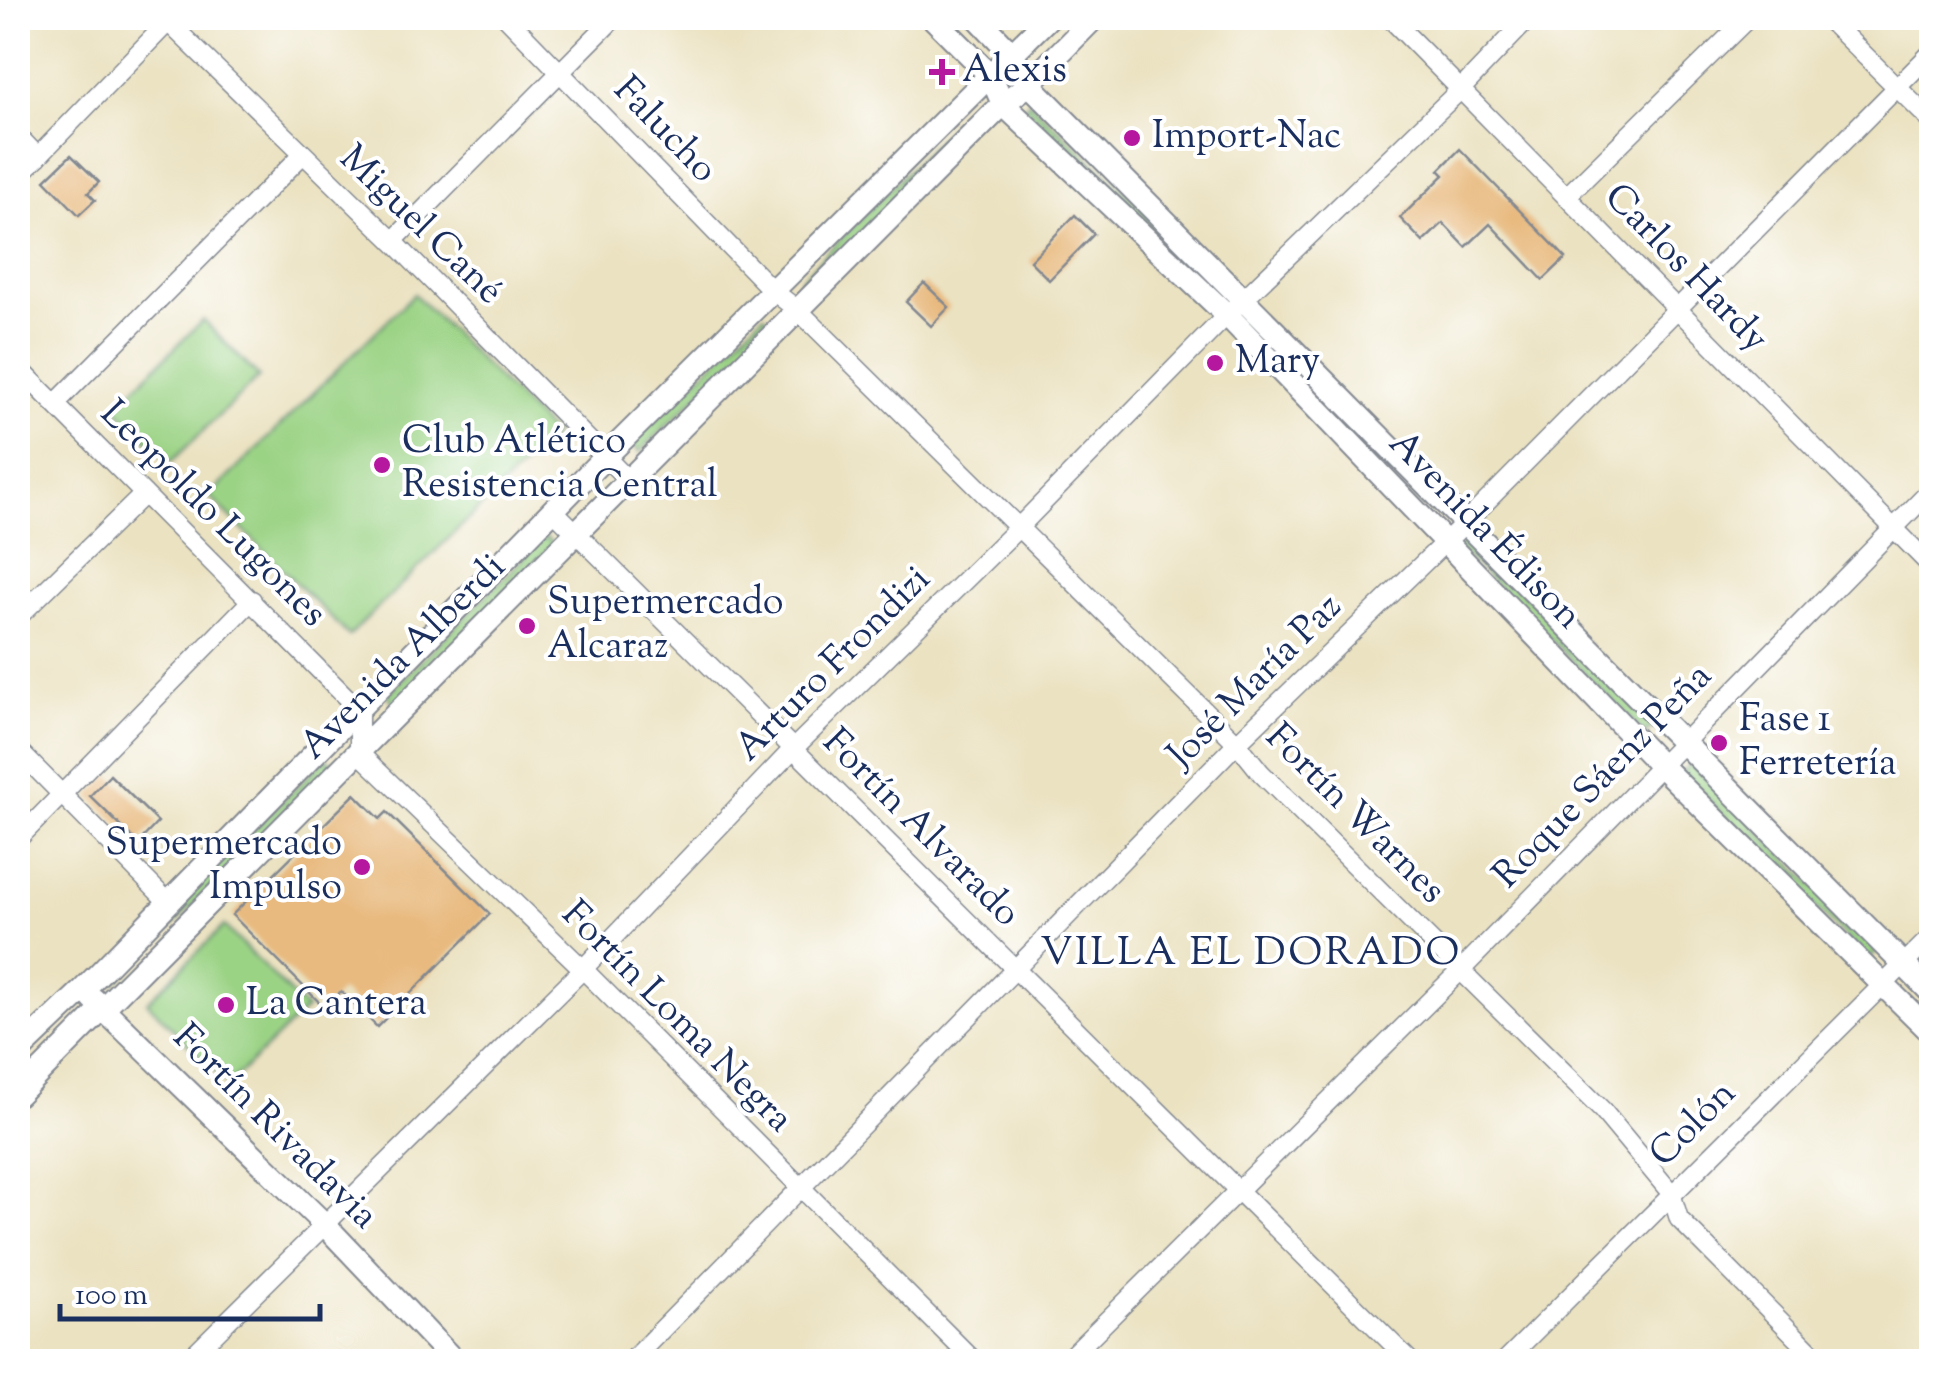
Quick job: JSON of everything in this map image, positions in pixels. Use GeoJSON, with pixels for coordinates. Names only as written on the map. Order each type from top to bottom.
{"type":"FeatureCollection","features":[{"type":"Feature","properties":{"kind":"main road"},"geometry":{"type":"LineString","coordinates":[[933,18],[992,76]]}},
{"type":"Feature","properties":{"kind":"main road","name":"Avenida Édison"},"geometry":{"type":"LineString","coordinates":[[978,18],[1012,54],[1029,84],[1932,994]]}},
{"type":"Feature","properties":{"kind":"main road","name":"Avenida Alberdi"},"geometry":{"type":"LineString","coordinates":[[18,1052],[606,457],[1048,18]]}},
{"type":"Feature","properties":{"kind":"main road","name":"Avenida Alberdi"},"geometry":{"type":"LineString","coordinates":[[18,1094],[1003,104],[1029,84],[1094,18]]}},
{"type":"Feature","properties":{"kind":"main road","name":"Avenida Édison"},"geometry":{"type":"LineString","coordinates":[[992,76],[1003,104],[1227,315],[1660,765],[1932,1033]]}},
{"type":"Feature","properties":{"kind":"main road","name":"Fortín Rivadavia"},"geometry":{"type":"LineString","coordinates":[[83,990],[325,1225],[455,1362]]}},
{"type":"Feature","properties":{"kind":"street","name":"Falucho"},"geometry":{"type":"LineString","coordinates":[[507,18],[774,291]]}},
{"type":"Feature","properties":{"kind":"street"},"geometry":{"type":"LineString","coordinates":[[392,241],[614,18]]}},
{"type":"Feature","properties":{"kind":"street","name":"Carlos Hardy"},"geometry":{"type":"LineString","coordinates":[[1390,18],[1932,567]]}},
{"type":"Feature","properties":{"kind":"street","name":"Arturo Frondizi"},"geometry":{"type":"LineString","coordinates":[[186,1362],[582,970],[794,748],[1529,18]]}},
{"type":"Feature","properties":{"kind":"street"},"geometry":{"type":"LineString","coordinates":[[1568,195],[1748,18]]}},
{"type":"Feature","properties":{"kind":"street"},"geometry":{"type":"LineString","coordinates":[[1826,18],[1932,122]]}},
{"type":"Feature","properties":{"kind":"street"},"geometry":{"type":"LineString","coordinates":[[18,177],[168,19]]}},
{"type":"Feature","properties":{"kind":"street","name":"Miguel Cané"},"geometry":{"type":"LineString","coordinates":[[168,19],[629,481]]}},
{"type":"Feature","properties":{"kind":"street","name":"José María Paz"},"geometry":{"type":"LineString","coordinates":[[630,1362],[1238,743],[1679,310],[1932,52]]}},
{"type":"Feature","properties":{"kind":"street"},"geometry":{"type":"LineString","coordinates":[[18,136],[38,157]]}},
{"type":"Feature","properties":{"kind":"street"},"geometry":{"type":"LineString","coordinates":[[56,403],[302,156]]}},
{"type":"Feature","properties":{"kind":"street","name":"Fortín Warnes"},"geometry":{"type":"LineString","coordinates":[[774,291],[1238,743],[1261,773],[1602,1110],[1671,1193],[1679,1219],[1821,1362]]}},
{"type":"Feature","properties":{"kind":"street","name":"Leopoldo Lugones"},"geometry":{"type":"LineString","coordinates":[[18,366],[359,710]]}},
{"type":"Feature","properties":{"kind":"street"},"geometry":{"type":"LineString","coordinates":[[18,396],[32,381]]}},
{"type":"Feature","properties":{"kind":"street","name":"Roque Sáenz Peña"},"geometry":{"type":"LineString","coordinates":[[1065,1362],[1462,969],[1932,489]]}},
{"type":"Feature","properties":{"kind":"street"},"geometry":{"type":"LineString","coordinates":[[18,617],[144,494]]}},
{"type":"Feature","properties":{"kind":"street","name":"Fortín Alvarado"},"geometry":{"type":"LineString","coordinates":[[554,511],[1411,1362]]}},
{"type":"Feature","properties":{"kind":"street"},"geometry":{"type":"LineString","coordinates":[[18,838],[252,600]]}},
{"type":"Feature","properties":{"kind":"street"},"geometry":{"type":"LineString","coordinates":[[359,710],[359,754]]}},
{"type":"Feature","properties":{"kind":"street"},"geometry":{"type":"LineString","coordinates":[[18,750],[167,901]]}},
{"type":"Feature","properties":{"kind":"street","name":"Fortín Loma Negra"},"geometry":{"type":"LineString","coordinates":[[359,754],[975,1362]]}},
{"type":"Feature","properties":{"kind":"street","name":"Colón"},"geometry":{"type":"LineString","coordinates":[[1504,1362],[1932,936]]}},
{"type":"Feature","properties":{"kind":"green space"},"geometry":{"type":"Polygon","coordinates":[[[978,99],[986,107],[809,288],[800,280],[978,99]]]}},
{"type":"Feature","properties":{"kind":"green space"},"geometry":{"type":"Polygon","coordinates":[[[1029,101],[1219,282],[1214,288],[1024,107],[1029,101]]]}},
{"type":"Feature","properties":{"kind":"green space","name":"Club Atlético Resistencia Central"},"geometry":{"type":"Polygon","coordinates":[[[414,294],[554,435],[349,636],[209,496],[414,294]]]}},
{"type":"Feature","properties":{"kind":"green space"},"geometry":{"type":"Polygon","coordinates":[[[764,314],[772,323],[640,452],[631,443],[764,314]]]}},
{"type":"Feature","properties":{"kind":"green space"},"geometry":{"type":"Polygon","coordinates":[[[203,320],[259,377],[170,463],[115,407],[203,320]]]}},
{"type":"Feature","properties":{"kind":"green space"},"geometry":{"type":"Polygon","coordinates":[[[545,537],[553,544],[396,705],[387,695],[545,537]]]}},
{"type":"Feature","properties":{"kind":"green space"},"geometry":{"type":"Polygon","coordinates":[[[1468,537],[1655,724],[1645,734],[1458,547],[1468,537]]]}},
{"type":"Feature","properties":{"kind":"green space"},"geometry":{"type":"Polygon","coordinates":[[[326,758],[334,765],[115,983],[107,975],[326,758]]]}},
{"type":"Feature","properties":{"kind":"green space"},"geometry":{"type":"Polygon","coordinates":[[[1691,763],[1879,950],[1868,960],[1681,773],[1691,763]]]}},
{"type":"Feature","properties":{"kind":"green space","name":"La Cantera"},"geometry":{"type":"Polygon","coordinates":[[[224,926],[306,1009],[228,1085],[147,1002],[224,926]]]}},
{"type":"Feature","properties":{"kind":"building"},"geometry":{"type":"Polygon","coordinates":[[[1460,149],[1566,258],[1543,280],[1490,224],[1466,247],[1443,223],[1423,242],[1400,218],[1444,175],[1439,170],[1460,149]]]}},
{"type":"Feature","properties":{"kind":"building"},"geometry":{"type":"Polygon","coordinates":[[[71,155],[99,182],[88,193],[95,200],[79,215],[45,180],[71,155]]]}},
{"type":"Feature","properties":{"kind":"building"},"geometry":{"type":"Polygon","coordinates":[[[1075,215],[1094,234],[1049,280],[1030,261],[1075,215]]]}},
{"type":"Feature","properties":{"kind":"building"},"geometry":{"type":"Polygon","coordinates":[[[924,283],[949,307],[931,326],[906,302],[924,283]]]}},
{"type":"Feature","properties":{"kind":"building"},"geometry":{"type":"Polygon","coordinates":[[[110,775],[158,822],[138,843],[90,796],[110,775]]]}},
{"type":"Feature","properties":{"kind":"building","name":"Supermercado Impulso"},"geometry":{"type":"Polygon","coordinates":[[[355,794],[380,819],[387,812],[490,914],[377,1027],[341,991],[325,1008],[232,915],[355,794]]]}},
{"type":"Feature","properties":{"kind":"place","name":"Alexis"},"geometry":{"type":"Point","coordinates":[942,72]}},
{"type":"Feature","properties":{"kind":"place","name":"Import-Nac"},"geometry":{"type":"Point","coordinates":[1132,138]}},
{"type":"Feature","properties":{"kind":"place","name":"Mary"},"geometry":{"type":"Point","coordinates":[1215,363]}},
{"type":"Feature","properties":{"kind":"place","name":"Club Atlético Resistencia Central"},"geometry":{"type":"Point","coordinates":[382,465]}},
{"type":"Feature","properties":{"kind":"place","name":"Supermercado Alcaraz"},"geometry":{"type":"Point","coordinates":[527,626]}},
{"type":"Feature","properties":{"kind":"place","name":"Fase 1 Ferretería"},"geometry":{"type":"Point","coordinates":[1719,743]}},
{"type":"Feature","properties":{"kind":"place","name":"Supermercado Impulso"},"geometry":{"type":"Point","coordinates":[362,867]}},
{"type":"Feature","properties":{"kind":"place","name":"La Cantera"},"geometry":{"type":"Point","coordinates":[226,1005]}},
{"type":"Feature","properties":{"kind":"district","name":"VILLA EL DORADO"},"geometry":{"type":"Point","coordinates":[1251,954]}}]}
